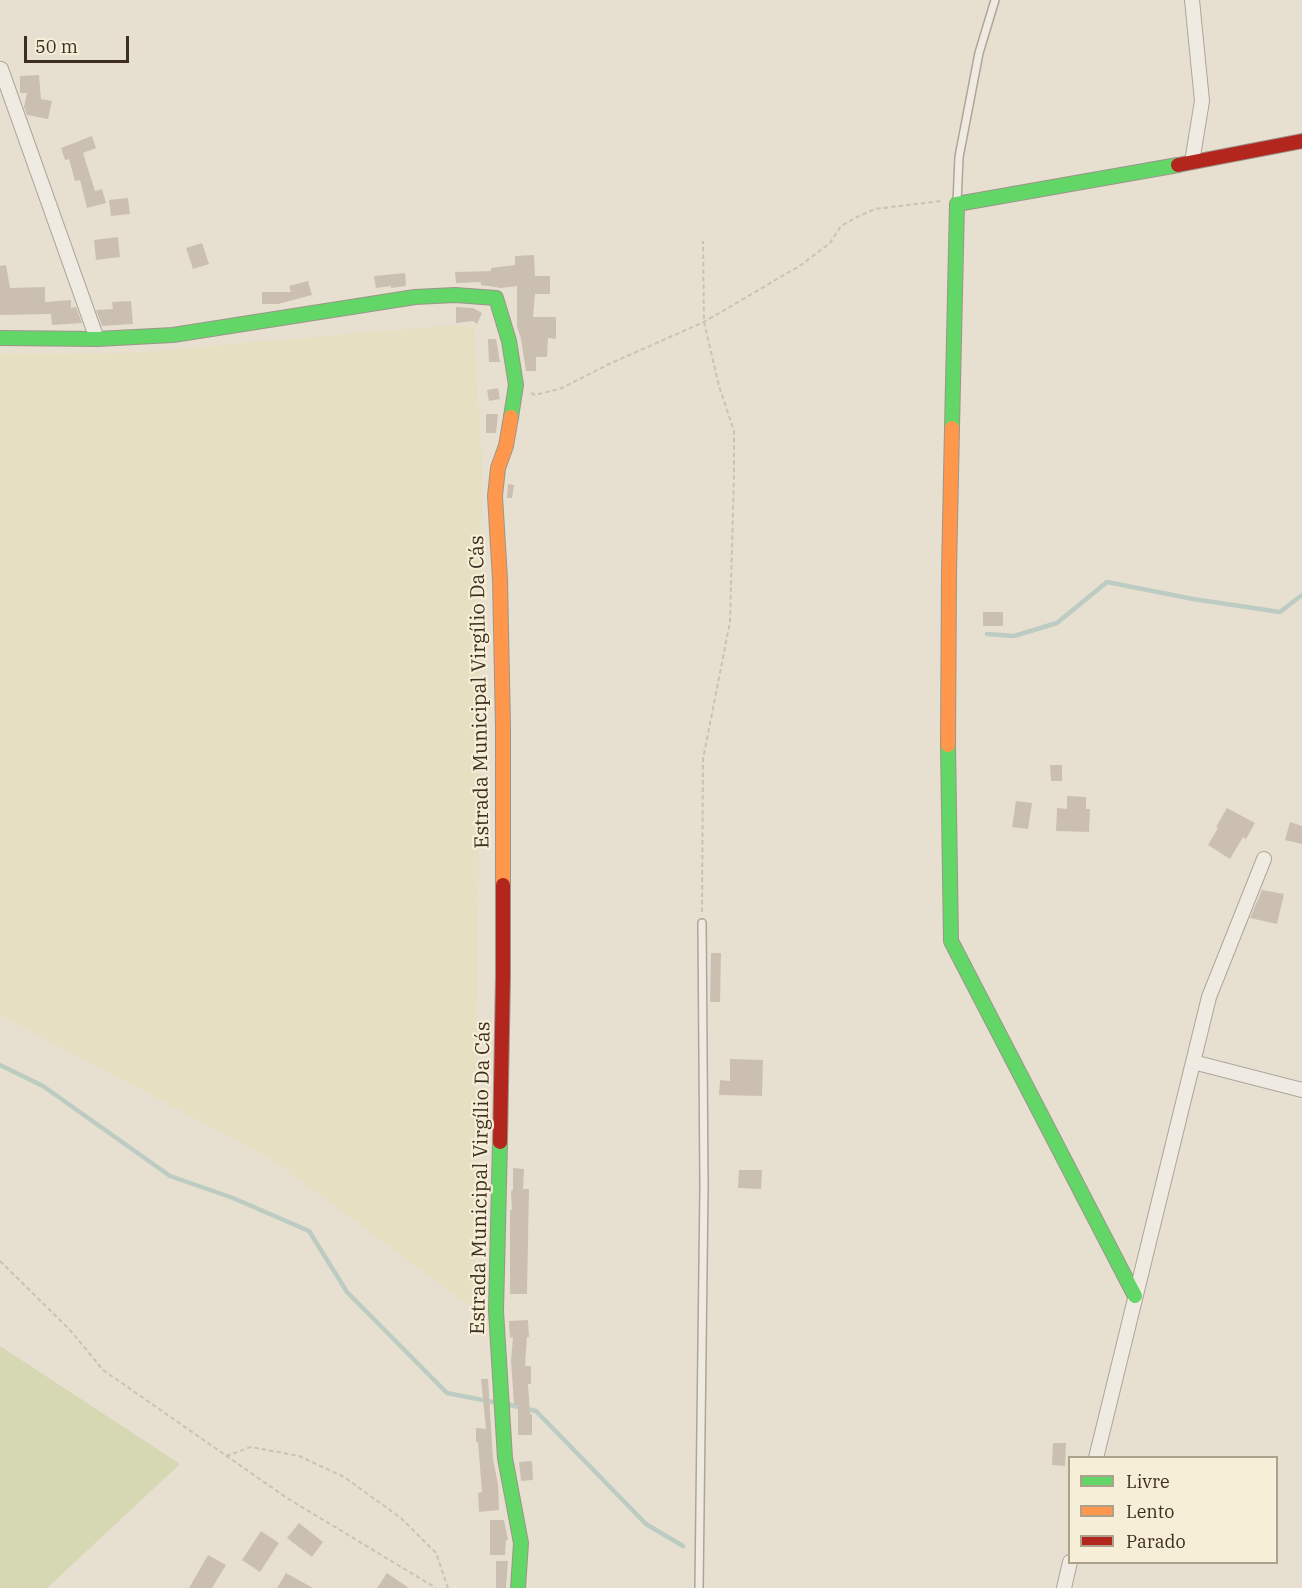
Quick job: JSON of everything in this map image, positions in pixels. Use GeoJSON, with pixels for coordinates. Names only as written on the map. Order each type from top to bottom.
{"type":"FeatureCollection","features":[{"type":"Feature","properties":{"kind":"street"},"geometry":{"type":"LineString","coordinates":[[1192,0],[1202,100],[1192,162]]}},
{"type":"Feature","properties":{"kind":"street"},"geometry":{"type":"LineString","coordinates":[[1,69],[97,339]]}},
{"type":"Feature","properties":{"kind":"street"},"geometry":{"type":"LineString","coordinates":[[1135,1296],[951,941],[948,757],[949,572],[957,204],[1302,141]]}},
{"type":"Feature","properties":{"kind":"street","name":"Estrada Municipal Virgílio Da Cás"},"geometry":{"type":"LineString","coordinates":[[0,338],[97,339],[173,335],[415,297],[455,294],[496,298],[509,341],[516,385],[506,446],[498,468],[495,496],[500,579],[503,727],[503,976],[496,1311],[505,1458],[521,1542],[518,1588]]}},
{"type":"Feature","properties":{"kind":"street"},"geometry":{"type":"LineString","coordinates":[[1095,1456],[1209,997],[1264,859]]}},
{"type":"Feature","properties":{"kind":"street"},"geometry":{"type":"LineString","coordinates":[[1193,1062],[1302,1090]]}},
{"type":"Feature","properties":{"kind":"street"},"geometry":{"type":"LineString","coordinates":[[1064,1588],[1070,1564]]}},
{"type":"Feature","properties":{"kind":"lane"},"geometry":{"type":"LineString","coordinates":[[957,204],[959,157],[979,53],[995,0]]}},
{"type":"Feature","properties":{"kind":"lane"},"geometry":{"type":"LineString","coordinates":[[699,1588],[704,1186],[702,923]]}},
{"type":"Feature","properties":{"kind":"path"},"geometry":{"type":"LineString","coordinates":[[516,385],[535,395],[562,388],[609,364],[704,322],[801,265],[830,243],[841,226],[874,209],[949,200],[957,204]]}},
{"type":"Feature","properties":{"kind":"path"},"geometry":{"type":"LineString","coordinates":[[702,923],[703,759],[730,622],[734,473],[734,431],[719,386],[704,322],[703,241]]}},
{"type":"Feature","properties":{"kind":"path"},"geometry":{"type":"LineString","coordinates":[[0,1261],[70,1329],[103,1370],[287,1498],[436,1588]]}},
{"type":"Feature","properties":{"kind":"path"},"geometry":{"type":"LineString","coordinates":[[225,1456],[251,1447],[299,1456],[344,1477],[401,1518],[436,1553],[448,1588]]}},
{"type":"Feature","properties":{"kind":"shaded area"},"geometry":{"type":"Polygon","coordinates":[[[452,325],[474,327],[482,460],[475,1310],[268,1157],[0,1015],[0,354],[131,353],[452,325]]]}},
{"type":"Feature","properties":{"kind":"green space"},"geometry":{"type":"Polygon","coordinates":[[[0,1346],[180,1464],[47,1588],[0,1588],[0,1346]]]}},
{"type":"Feature","properties":{"kind":"building"},"geometry":{"type":"Polygon","coordinates":[[[39,75],[41,99],[52,101],[48,119],[27,115],[24,107],[27,93],[20,93],[20,76],[39,75]]]}},
{"type":"Feature","properties":{"kind":"building"},"geometry":{"type":"Polygon","coordinates":[[[92,136],[96,148],[83,153],[95,191],[102,189],[106,203],[87,208],[80,180],[75,181],[69,159],[65,160],[61,148],[92,136]]]}},
{"type":"Feature","properties":{"kind":"building"},"geometry":{"type":"Polygon","coordinates":[[[128,198],[130,214],[111,216],[109,200],[128,198]]]}},
{"type":"Feature","properties":{"kind":"building"},"geometry":{"type":"Polygon","coordinates":[[[118,237],[120,257],[96,260],[94,240],[118,237]]]}},
{"type":"Feature","properties":{"kind":"building"},"geometry":{"type":"Polygon","coordinates":[[[202,243],[209,264],[193,269],[186,248],[202,243]]]}},
{"type":"Feature","properties":{"kind":"building"},"geometry":{"type":"Polygon","coordinates":[[[534,255],[535,276],[550,276],[550,294],[535,294],[533,317],[556,317],[556,339],[548,338],[547,357],[536,357],[536,371],[526,371],[517,327],[517,286],[501,288],[481,285],[481,282],[456,283],[455,272],[491,271],[491,268],[515,265],[515,256],[534,255]]]}},
{"type":"Feature","properties":{"kind":"building"},"geometry":{"type":"Polygon","coordinates":[[[6,265],[10,288],[45,287],[45,302],[71,300],[71,308],[76,307],[82,323],[52,325],[51,314],[0,315],[0,266],[6,265]]]}},
{"type":"Feature","properties":{"kind":"building"},"geometry":{"type":"Polygon","coordinates":[[[405,273],[406,286],[376,288],[374,276],[405,273]]]}},
{"type":"Feature","properties":{"kind":"building"},"geometry":{"type":"Polygon","coordinates":[[[308,281],[312,295],[278,304],[262,304],[262,292],[291,292],[289,286],[308,281]]]}},
{"type":"Feature","properties":{"kind":"building"},"geometry":{"type":"Polygon","coordinates":[[[131,301],[133,324],[102,326],[96,310],[113,309],[112,302],[131,301]]]}},
{"type":"Feature","properties":{"kind":"building"},"geometry":{"type":"Polygon","coordinates":[[[456,307],[473,308],[482,313],[477,324],[473,321],[456,323],[456,307]]]}},
{"type":"Feature","properties":{"kind":"building"},"geometry":{"type":"Polygon","coordinates":[[[488,339],[496,339],[500,362],[489,362],[488,339]]]}},
{"type":"Feature","properties":{"kind":"building"},"geometry":{"type":"Polygon","coordinates":[[[498,388],[500,399],[489,401],[487,390],[498,388]]]}},
{"type":"Feature","properties":{"kind":"building"},"geometry":{"type":"Polygon","coordinates":[[[486,414],[498,414],[496,433],[486,433],[486,414]]]}},
{"type":"Feature","properties":{"kind":"building"},"geometry":{"type":"Polygon","coordinates":[[[508,484],[514,485],[512,498],[507,498],[508,484]]]}},
{"type":"Feature","properties":{"kind":"building"},"geometry":{"type":"Polygon","coordinates":[[[983,612],[1003,612],[1003,626],[983,626],[983,612]]]}},
{"type":"Feature","properties":{"kind":"building"},"geometry":{"type":"Polygon","coordinates":[[[1050,765],[1062,765],[1062,781],[1051,781],[1050,765]]]}},
{"type":"Feature","properties":{"kind":"building"},"geometry":{"type":"Polygon","coordinates":[[[1067,796],[1086,797],[1086,809],[1090,809],[1089,832],[1056,831],[1057,808],[1067,809],[1067,796]]]}},
{"type":"Feature","properties":{"kind":"building"},"geometry":{"type":"Polygon","coordinates":[[[1016,801],[1032,803],[1028,829],[1012,827],[1016,801]]]}},
{"type":"Feature","properties":{"kind":"building"},"geometry":{"type":"Polygon","coordinates":[[[1227,808],[1255,823],[1246,839],[1243,837],[1230,859],[1208,845],[1227,808]]]}},
{"type":"Feature","properties":{"kind":"building"},"geometry":{"type":"Polygon","coordinates":[[[1290,822],[1302,826],[1302,844],[1285,840],[1290,822]]]}},
{"type":"Feature","properties":{"kind":"building"},"geometry":{"type":"Polygon","coordinates":[[[1262,890],[1284,894],[1277,924],[1250,918],[1262,890]]]}},
{"type":"Feature","properties":{"kind":"building"},"geometry":{"type":"Polygon","coordinates":[[[711,953],[721,953],[720,1002],[710,1002],[711,953]]]}},
{"type":"Feature","properties":{"kind":"building"},"geometry":{"type":"Polygon","coordinates":[[[730,1059],[763,1060],[762,1096],[719,1095],[720,1080],[730,1081],[730,1059]]]}},
{"type":"Feature","properties":{"kind":"building"},"geometry":{"type":"Polygon","coordinates":[[[513,1168],[524,1169],[523,1189],[529,1189],[527,1294],[510,1294],[510,1210],[512,1210],[513,1168]]]}},
{"type":"Feature","properties":{"kind":"building"},"geometry":{"type":"Polygon","coordinates":[[[739,1170],[762,1170],[761,1189],[738,1188],[739,1170]]]}},
{"type":"Feature","properties":{"kind":"building"},"geometry":{"type":"Polygon","coordinates":[[[528,1320],[529,1337],[527,1337],[525,1366],[531,1366],[531,1384],[528,1384],[532,1435],[518,1435],[518,1405],[514,1405],[511,1361],[513,1337],[510,1338],[509,1321],[528,1320]]]}},
{"type":"Feature","properties":{"kind":"building"},"geometry":{"type":"Polygon","coordinates":[[[481,1379],[488,1379],[499,1510],[479,1512],[478,1493],[482,1492],[476,1428],[486,1429],[481,1379]]]}},
{"type":"Feature","properties":{"kind":"building"},"geometry":{"type":"Polygon","coordinates":[[[1053,1443],[1066,1443],[1065,1466],[1052,1465],[1053,1443]]]}},
{"type":"Feature","properties":{"kind":"building"},"geometry":{"type":"Polygon","coordinates":[[[532,1461],[533,1480],[521,1481],[519,1462],[532,1461]]]}},
{"type":"Feature","properties":{"kind":"building"},"geometry":{"type":"Polygon","coordinates":[[[490,1520],[504,1520],[508,1540],[506,1540],[505,1555],[490,1555],[490,1520]]]}},
{"type":"Feature","properties":{"kind":"building"},"geometry":{"type":"Polygon","coordinates":[[[299,1523],[323,1542],[312,1557],[287,1538],[299,1523]]]}},
{"type":"Feature","properties":{"kind":"building"},"geometry":{"type":"Polygon","coordinates":[[[261,1531],[279,1543],[260,1572],[242,1560],[261,1531]]]}},
{"type":"Feature","properties":{"kind":"building"},"geometry":{"type":"Polygon","coordinates":[[[208,1555],[226,1565],[212,1588],[189,1588],[208,1555]]]}},
{"type":"Feature","properties":{"kind":"building"},"geometry":{"type":"Polygon","coordinates":[[[496,1561],[508,1561],[506,1588],[496,1588],[496,1561]]]}},
{"type":"Feature","properties":{"kind":"building"},"geometry":{"type":"Polygon","coordinates":[[[286,1573],[313,1588],[277,1588],[286,1573]]]}},
{"type":"Feature","properties":{"kind":"building"},"geometry":{"type":"Polygon","coordinates":[[[387,1573],[409,1588],[377,1588],[387,1573]]]}},
{"type":"Feature","properties":{"kind":"waterway"},"geometry":{"type":"LineString","coordinates":[[987,634],[1014,636],[1057,623],[1107,582],[1193,599],[1280,612],[1302,595]]}},
{"type":"Feature","properties":{"kind":"waterway"},"geometry":{"type":"LineString","coordinates":[[0,1065],[43,1086],[170,1176],[233,1198],[309,1231],[347,1292],[447,1393],[498,1403]]}},
{"type":"Feature","properties":{"kind":"waterway"},"geometry":{"type":"LineString","coordinates":[[506,1404],[536,1411],[646,1524],[683,1546]]}},
{"type":"Feature","properties":{"kind":"traffic: fast"},"geometry":{"type":"LineString","coordinates":[[952,428],[957,204],[1178,165]]}},
{"type":"Feature","properties":{"kind":"traffic: fast"},"geometry":{"type":"LineString","coordinates":[[0,338],[97,339],[173,335],[415,297],[455,295],[496,298],[509,341],[516,385],[511,417]]}},
{"type":"Feature","properties":{"kind":"traffic: fast"},"geometry":{"type":"LineString","coordinates":[[948,745],[951,941],[1135,1296]]}},
{"type":"Feature","properties":{"kind":"traffic: fast"},"geometry":{"type":"LineString","coordinates":[[500,1142],[496,1311],[505,1458],[521,1543],[518,1588]]}},
{"type":"Feature","properties":{"kind":"traffic: slow"},"geometry":{"type":"LineString","coordinates":[[503,885],[500,579],[495,496],[498,468],[506,446],[511,417]]}},
{"type":"Feature","properties":{"kind":"traffic: slow"},"geometry":{"type":"LineString","coordinates":[[948,745],[952,428]]}},
{"type":"Feature","properties":{"kind":"traffic: jam"},"geometry":{"type":"LineString","coordinates":[[1178,165],[1302,141]]}},
{"type":"Feature","properties":{"kind":"traffic: jam"},"geometry":{"type":"LineString","coordinates":[[500,1142],[503,885]]}}]}
